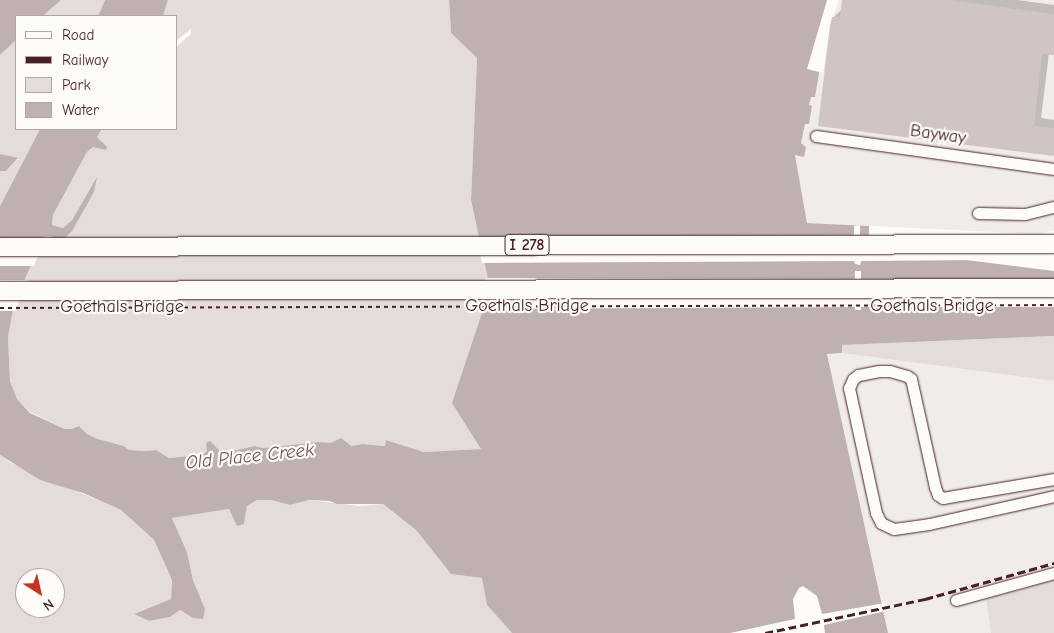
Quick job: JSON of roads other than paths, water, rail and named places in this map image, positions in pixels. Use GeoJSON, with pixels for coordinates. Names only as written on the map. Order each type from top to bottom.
{"type":"FeatureCollection","features":[{"type":"Feature","properties":{"kind":"highway","name":"I 278"},"geometry":{"type":"LineString","coordinates":[[0,247],[1054,244]]}},
{"type":"Feature","properties":{"kind":"highway","name":"Goethals Bridge"},"geometry":{"type":"LineString","coordinates":[[0,291],[1054,288]]}},
{"type":"Feature","properties":{"kind":"lane","name":"Bayway"},"geometry":{"type":"LineString","coordinates":[[816,136],[1054,169]]}},
{"type":"Feature","properties":{"kind":"lane"},"geometry":{"type":"LineString","coordinates":[[978,213],[1025,214],[1054,206]]}},
{"type":"Feature","properties":{"kind":"lane"},"geometry":{"type":"LineString","coordinates":[[1054,478],[943,498],[938,495],[911,379],[890,371],[858,374],[853,379],[850,388],[876,514],[881,523],[894,529],[1054,496]]}},
{"type":"Feature","properties":{"kind":"lane"},"geometry":{"type":"LineString","coordinates":[[956,600],[1054,573]]}},
{"type":"Feature","properties":{"kind":"water"},"geometry":{"type":"Polygon","coordinates":[[[0,0],[61,0],[44,15],[15,15],[15,41],[0,55],[0,0]]]}},
{"type":"Feature","properties":{"kind":"water"},"geometry":{"type":"Polygon","coordinates":[[[105,0],[168,0],[163,15],[98,15],[105,0]]]}},
{"type":"Feature","properties":{"kind":"water","name":"Old Place Creek"},"geometry":{"type":"Polygon","coordinates":[[[449,0],[836,0],[828,22],[815,97],[811,97],[809,105],[812,106],[809,124],[805,124],[801,143],[806,147],[804,157],[795,155],[807,223],[869,226],[869,241],[887,250],[1054,271],[1054,336],[842,345],[842,353],[827,354],[888,633],[512,633],[487,605],[482,578],[451,574],[416,530],[383,504],[337,504],[330,501],[309,500],[290,505],[271,500],[257,500],[247,506],[244,524],[237,526],[229,509],[172,518],[187,552],[193,580],[205,609],[203,619],[193,618],[180,610],[170,617],[149,621],[134,614],[171,599],[172,580],[154,540],[121,510],[83,493],[40,480],[0,455],[0,206],[39,130],[101,130],[97,137],[107,147],[106,150],[93,147],[87,152],[53,215],[52,225],[63,228],[72,220],[97,177],[94,192],[72,231],[62,241],[50,236],[43,237],[14,305],[8,337],[10,381],[17,399],[30,413],[65,429],[79,426],[87,434],[124,446],[129,450],[156,450],[169,458],[202,455],[207,451],[206,443],[210,441],[222,453],[255,446],[263,448],[317,442],[331,443],[341,438],[351,446],[362,444],[385,446],[386,440],[424,452],[481,449],[452,403],[487,298],[488,279],[471,200],[477,58],[451,33],[449,0]]]}},
{"type":"Feature","properties":{"kind":"water"},"geometry":{"type":"Polygon","coordinates":[[[0,154],[18,158],[6,171],[0,171],[0,154]]]}},
{"type":"Feature","properties":{"kind":"railway"},"geometry":{"type":"LineString","coordinates":[[765,633],[925,599],[1054,563]]}}]}
